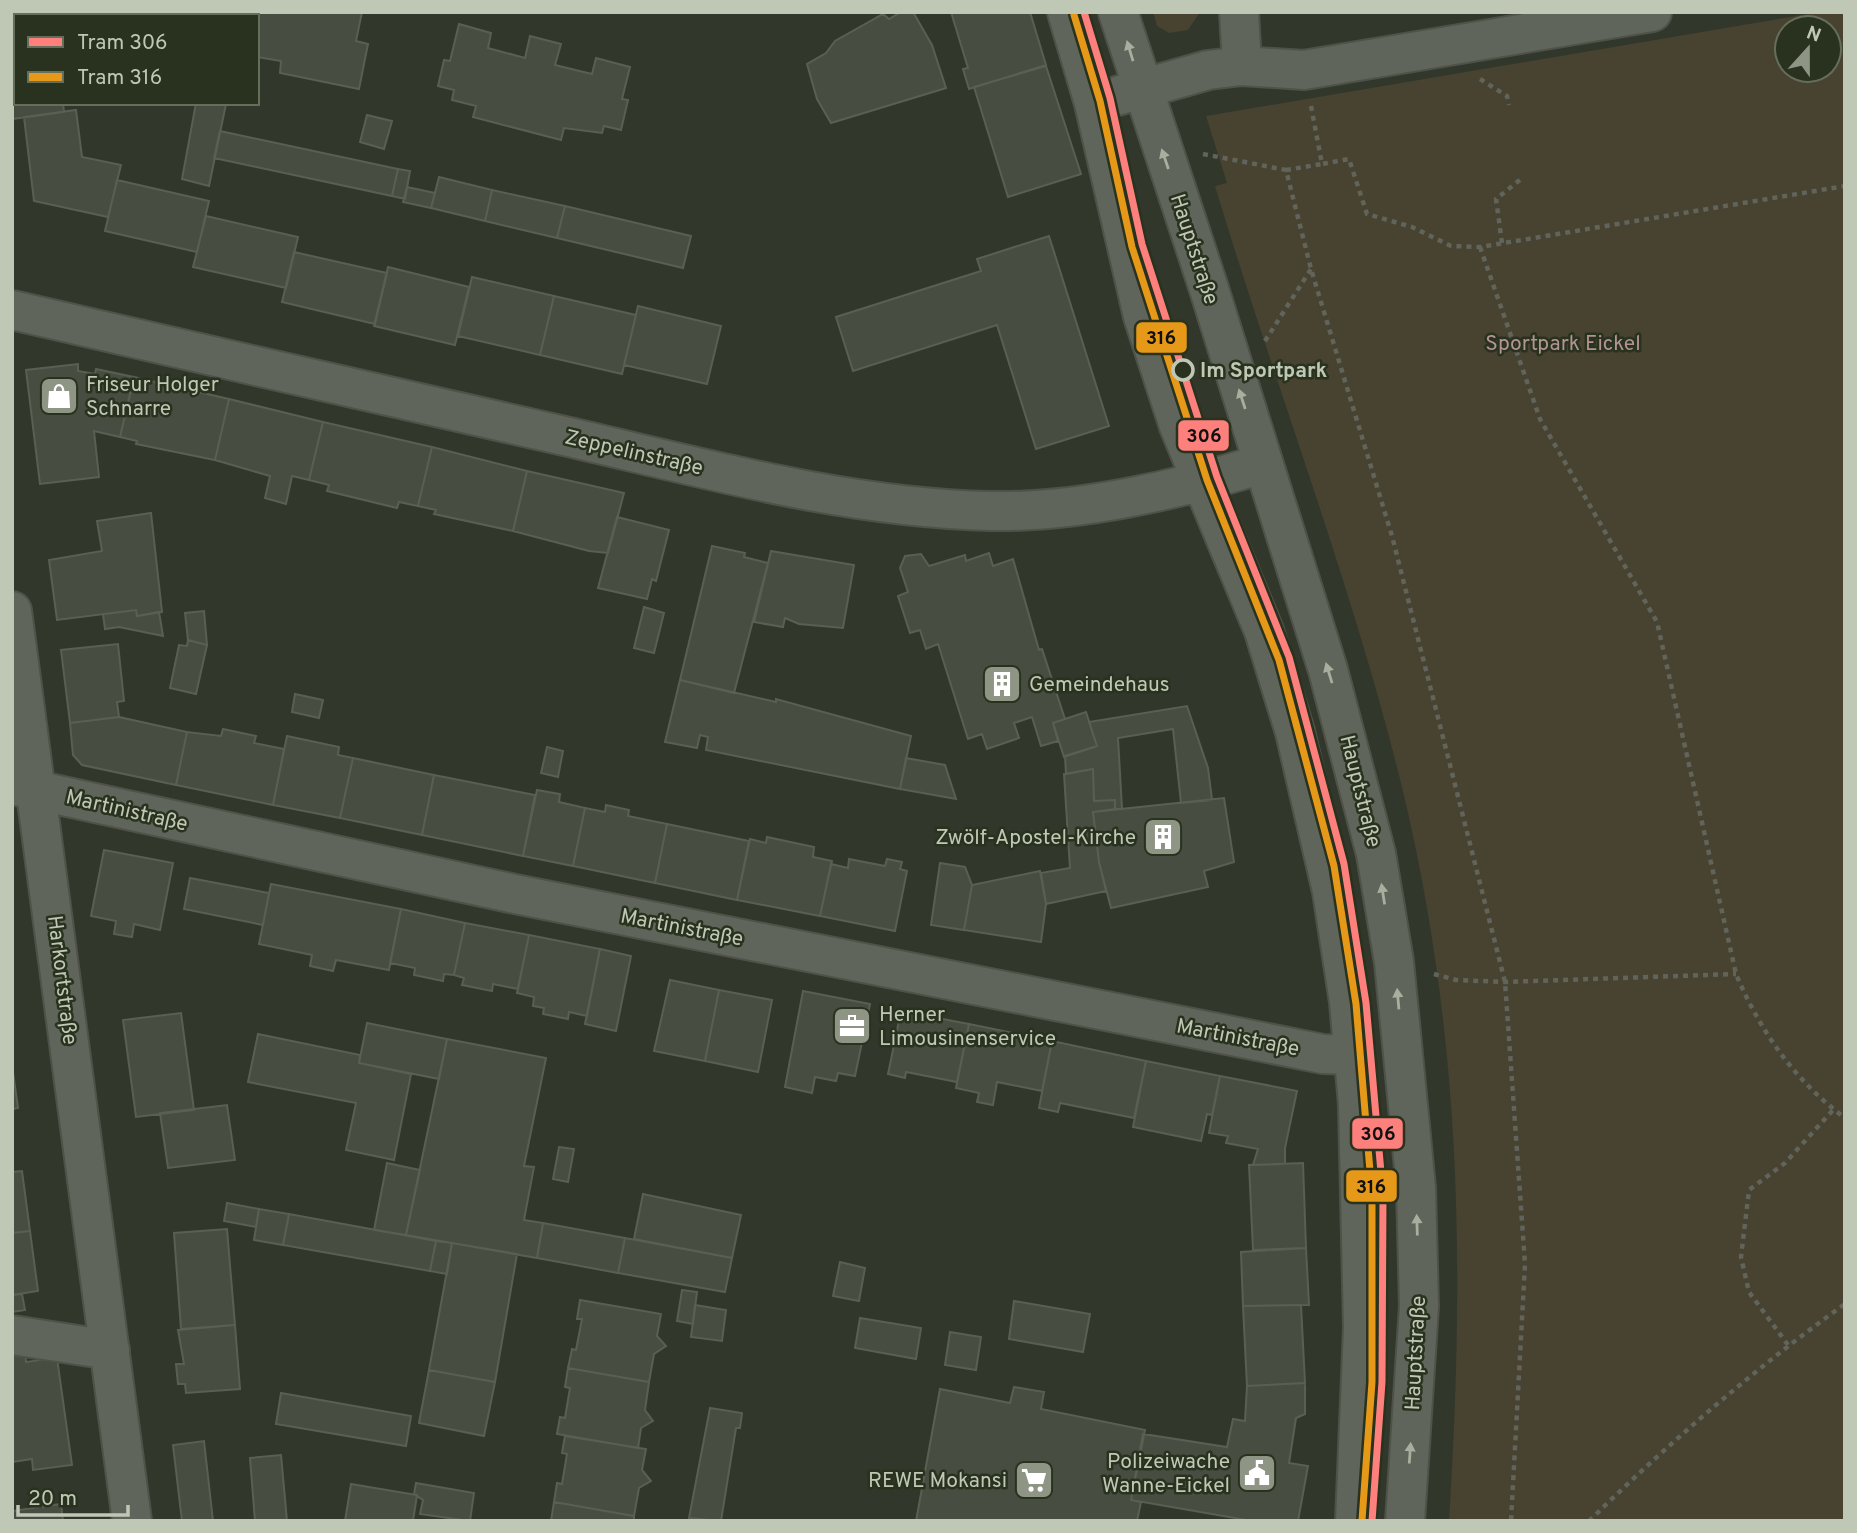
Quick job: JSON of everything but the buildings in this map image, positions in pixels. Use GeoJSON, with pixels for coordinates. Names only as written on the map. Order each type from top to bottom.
{"type":"FeatureCollection","features":[{"type":"Feature","properties":{"kind":"street"},"geometry":{"type":"LineString","coordinates":[[1067,12],[1094,103],[1143,316],[1179,426],[1264,631],[1295,732],[1332,891],[1354,1055],[1359,1132],[1363,1315],[1356,1521]]}},
{"type":"Feature","properties":{"kind":"street","name":"Hauptstraße"},"geometry":{"type":"LineString","coordinates":[[1118,12],[1209,289],[1349,741],[1377,854],[1394,961],[1416,1188],[1419,1306],[1405,1521]]}},
{"type":"Feature","properties":{"kind":"street"},"geometry":{"type":"LineString","coordinates":[[1239,12],[1242,66]]}},
{"type":"Feature","properties":{"kind":"street"},"geometry":{"type":"LineString","coordinates":[[1094,103],[1208,70],[1242,66],[1304,70],[1653,12]]}},
{"type":"Feature","properties":{"kind":"street","name":"Zeppelinstraße"},"geometry":{"type":"LineString","coordinates":[[12,310],[689,465],[874,503],[993,512],[1096,503],[1203,481],[1262,464]]}},
{"type":"Feature","properties":{"kind":"street","name":"Harkortstraße"},"geometry":{"type":"LineString","coordinates":[[12,611],[25,788],[110,1350],[132,1521]]}},
{"type":"Feature","properties":{"kind":"street","name":"Martinistraße"},"geometry":{"type":"LineString","coordinates":[[25,788],[515,894],[1305,1051],[1354,1055]]}},
{"type":"Feature","properties":{"kind":"street"},"geometry":{"type":"LineString","coordinates":[[12,1335],[110,1350]]}},
{"type":"Feature","properties":{"kind":"path"},"geometry":{"type":"LineString","coordinates":[[1304,70],[1322,164]]}},
{"type":"Feature","properties":{"kind":"path"},"geometry":{"type":"LineString","coordinates":[[1496,89],[1507,96],[1509,105]]}},
{"type":"Feature","properties":{"kind":"path"},"geometry":{"type":"LineString","coordinates":[[1195,152],[1286,170],[1349,159],[1367,214],[1412,228],[1451,246],[1480,247],[1845,186]]}},
{"type":"Feature","properties":{"kind":"path"},"geometry":{"type":"LineString","coordinates":[[1286,170],[1311,269],[1392,536],[1505,982],[1525,1264],[1511,1521]]}},
{"type":"Feature","properties":{"kind":"path"},"geometry":{"type":"LineString","coordinates":[[1502,243],[1496,199],[1521,179]]}},
{"type":"Feature","properties":{"kind":"path"},"geometry":{"type":"LineString","coordinates":[[1480,247],[1540,419],[1657,621],[1737,974],[1767,1036],[1788,1064],[1833,1110],[1845,1118]]}},
{"type":"Feature","properties":{"kind":"path"},"geometry":{"type":"LineString","coordinates":[[1261,348],[1311,269]]}},
{"type":"Feature","properties":{"kind":"path"},"geometry":{"type":"LineString","coordinates":[[1429,972],[1456,980],[1505,982],[1737,974]]}},
{"type":"Feature","properties":{"kind":"path"},"geometry":{"type":"LineString","coordinates":[[1788,1345],[1749,1292],[1741,1257],[1749,1190],[1786,1163],[1833,1110]]}},
{"type":"Feature","properties":{"kind":"path"},"geometry":{"type":"LineString","coordinates":[[1589,1521],[1643,1468],[1788,1345],[1845,1304]]}},
{"type":"Feature","properties":{"kind":"green space"},"geometry":{"type":"Polygon","coordinates":[[[1153,12],[1200,12],[1188,30],[1169,33],[1157,26],[1153,12]]]}},
{"type":"Feature","properties":{"kind":"green space","name":"Sportpark Eickel"},"geometry":{"type":"Polygon","coordinates":[[[1845,12],[1845,1521],[1449,1521],[1457,1333],[1454,1150],[1447,1059],[1421,876],[1401,783],[1359,633],[1215,186],[1227,183],[1206,116],[1773,20],[1773,84],[1843,84],[1843,14],[1808,14],[1845,12]]]}},
{"type":"Feature","properties":{"kind":"tram line","name":"306"},"geometry":{"type":"LineString","coordinates":[[1084,12],[1110,98],[1142,244],[1217,477],[1289,657],[1344,864],[1366,1003],[1383,1195],[1382,1382],[1372,1521]]}},
{"type":"Feature","properties":{"kind":"tram line","name":"316"},"geometry":{"type":"LineString","coordinates":[[1074,15],[1100,101],[1132,247],[1207,480],[1279,660],[1334,866],[1356,1004],[1372,1195],[1372,1382],[1362,1520]]}},
{"type":"Feature","properties":{"kind":"place","name":"Im Sportpark"},"geometry":{"type":"Point","coordinates":[1183,370]}},
{"type":"Feature","properties":{"kind":"place","name":"Friseur Holger Schnarre"},"geometry":{"type":"Point","coordinates":[59,396]}},
{"type":"Feature","properties":{"kind":"place","name":"Gemeindehaus"},"geometry":{"type":"Point","coordinates":[1002,684]}},
{"type":"Feature","properties":{"kind":"place","name":"Zwölf-Apostel-Kirche"},"geometry":{"type":"Point","coordinates":[1163,837]}},
{"type":"Feature","properties":{"kind":"place","name":"Herner Limousinenservice"},"geometry":{"type":"Point","coordinates":[852,1026]}},
{"type":"Feature","properties":{"kind":"place","name":"Polizeiwache Wanne-Eickel"},"geometry":{"type":"Point","coordinates":[1257,1473]}},
{"type":"Feature","properties":{"kind":"place","name":"REWE Mokansi"},"geometry":{"type":"Point","coordinates":[1034,1480]}}]}
